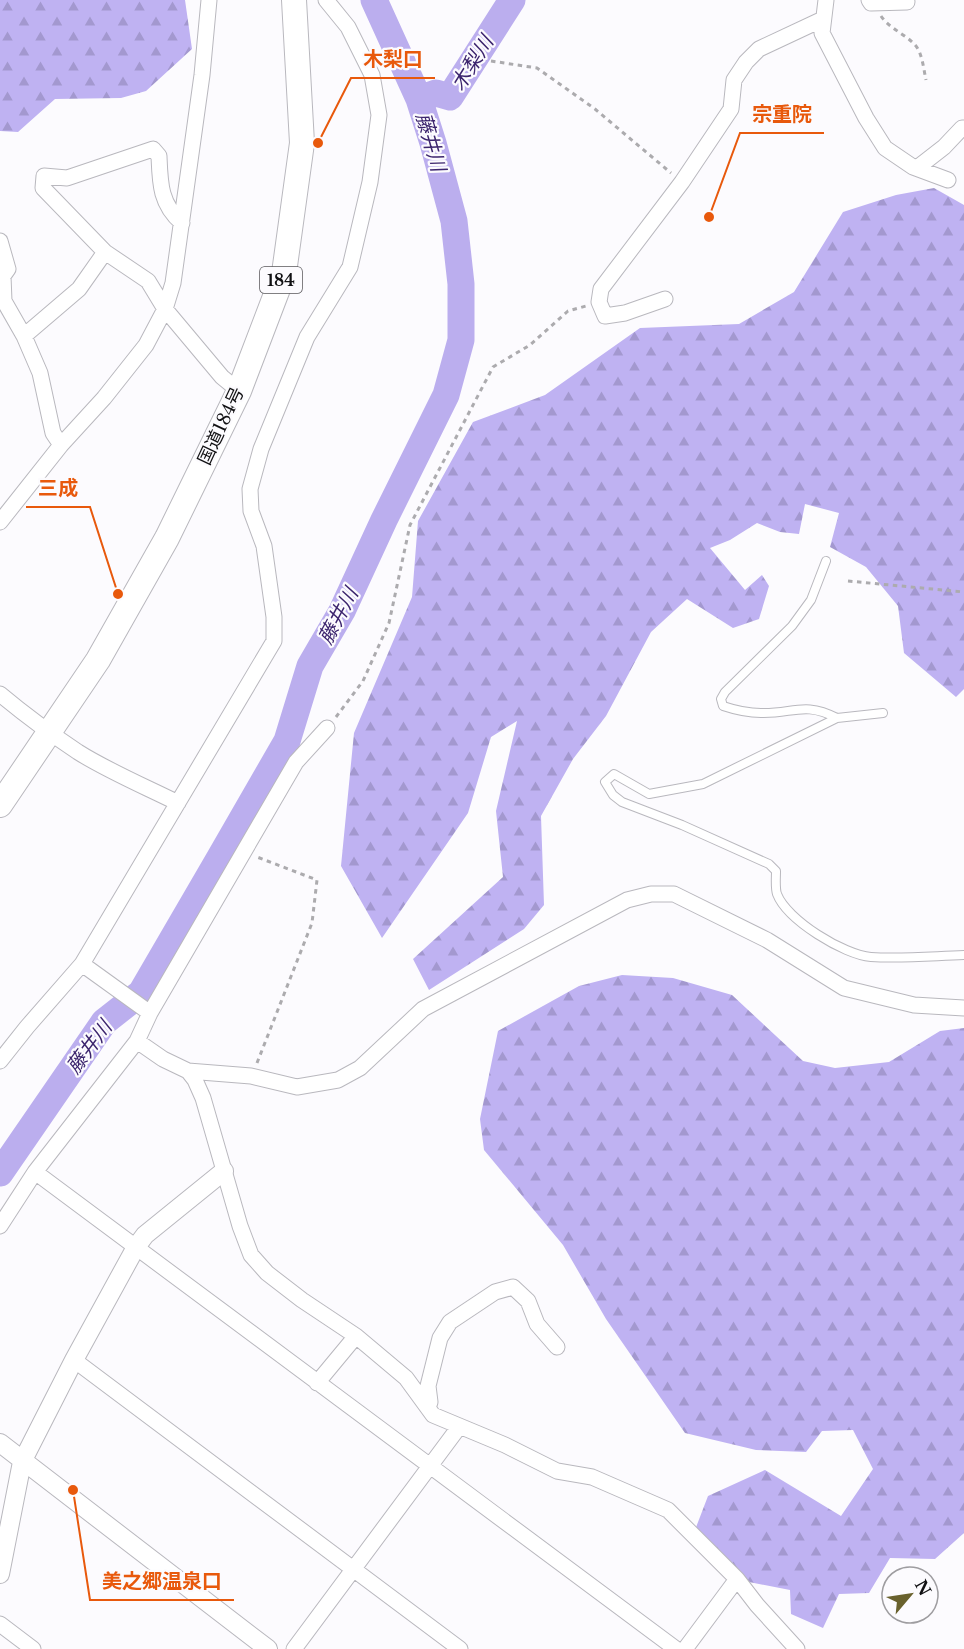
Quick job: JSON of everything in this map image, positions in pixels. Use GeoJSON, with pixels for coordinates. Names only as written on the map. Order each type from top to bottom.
{"type":"FeatureCollection","features":[{"type":"Feature","properties":{"kind":"highway","name":"国道184号"},"geometry":{"type":"LineString","coordinates":[[0,805],[98,660],[166,538],[239,391],[284,273],[302,143],[294,0]]}},
{"type":"Feature","properties":{"kind":"street"},"geometry":{"type":"LineString","coordinates":[[0,522],[61,445],[104,398],[146,345],[165,309],[173,283],[182,223],[202,75],[209,0]]}},
{"type":"Feature","properties":{"kind":"street"},"geometry":{"type":"LineString","coordinates":[[0,1061],[82,964],[274,641],[274,617],[264,546],[251,511],[250,489],[261,449],[307,337],[350,267],[370,182],[379,115],[372,75],[348,27],[326,0]]}},
{"type":"Feature","properties":{"kind":"street"},"geometry":{"type":"LineString","coordinates":[[826,0],[822,33],[885,148],[916,168],[948,180]]}},
{"type":"Feature","properties":{"kind":"street"},"geometry":{"type":"LineString","coordinates":[[870,2],[907,2]]}},
{"type":"Feature","properties":{"kind":"street"},"geometry":{"type":"LineString","coordinates":[[664,299],[625,313],[605,316],[599,302],[601,289],[682,182],[731,109],[734,80],[746,62],[759,49],[823,19]]}},
{"type":"Feature","properties":{"kind":"street"},"geometry":{"type":"LineString","coordinates":[[916,168],[964,128]]}},
{"type":"Feature","properties":{"kind":"street"},"geometry":{"type":"LineString","coordinates":[[182,223],[169,212],[160,182],[159,156],[153,149],[67,178],[44,176],[43,188],[105,252],[148,281],[165,309],[222,377],[239,391]]}},
{"type":"Feature","properties":{"kind":"street"},"geometry":{"type":"LineString","coordinates":[[0,241],[8,269],[3,276],[4,301],[24,336],[40,373],[53,433],[61,445]]}},
{"type":"Feature","properties":{"kind":"street"},"geometry":{"type":"LineString","coordinates":[[24,336],[79,289],[105,252]]}},
{"type":"Feature","properties":{"kind":"street"},"geometry":{"type":"LineString","coordinates":[[0,694],[36,724],[79,753],[178,803]]}},
{"type":"Feature","properties":{"kind":"street"},"geometry":{"type":"LineString","coordinates":[[0,1226],[35,1173],[137,1041],[147,1011],[296,762],[327,728]]}},
{"type":"Feature","properties":{"kind":"street"},"geometry":{"type":"LineString","coordinates":[[137,1041],[163,1059],[188,1071],[251,1076],[297,1087],[338,1080],[360,1068],[423,1009],[627,900],[651,894],[674,894],[726,919],[767,940],[844,988],[914,1005],[964,1008]]}},
{"type":"Feature","properties":{"kind":"street"},"geometry":{"type":"LineString","coordinates":[[82,964],[147,1011]]}},
{"type":"Feature","properties":{"kind":"street"},"geometry":{"type":"LineString","coordinates":[[188,1071],[203,1098],[250,1255],[267,1273],[293,1294],[356,1336],[406,1378],[433,1414],[505,1445],[556,1471],[592,1477],[668,1510],[737,1579],[797,1649]]}},
{"type":"Feature","properties":{"kind":"street"},"geometry":{"type":"LineString","coordinates":[[0,1574],[22,1462],[74,1360],[136,1247],[145,1235],[224,1171]]}},
{"type":"Feature","properties":{"kind":"street"},"geometry":{"type":"LineString","coordinates":[[35,1173],[676,1649]]}},
{"type":"Feature","properties":{"kind":"street"},"geometry":{"type":"LineString","coordinates":[[428,1408],[430,1402],[428,1386],[440,1338],[450,1322],[495,1292],[513,1287],[528,1301],[537,1324],[557,1347]]}},
{"type":"Feature","properties":{"kind":"street"},"geometry":{"type":"LineString","coordinates":[[317,1383],[356,1336]]}},
{"type":"Feature","properties":{"kind":"street"},"geometry":{"type":"LineString","coordinates":[[74,1360],[460,1649]]}},
{"type":"Feature","properties":{"kind":"street"},"geometry":{"type":"LineString","coordinates":[[294,1649],[459,1427]]}},
{"type":"Feature","properties":{"kind":"street"},"geometry":{"type":"LineString","coordinates":[[0,1443],[268,1649]]}},
{"type":"Feature","properties":{"kind":"street"},"geometry":{"type":"LineString","coordinates":[[685,1649],[737,1579]]}},
{"type":"Feature","properties":{"kind":"street"},"geometry":{"type":"LineString","coordinates":[[0,1624],[33,1649]]}},
{"type":"Feature","properties":{"kind":"lane"},"geometry":{"type":"LineString","coordinates":[[826,561],[811,600],[792,626],[725,692],[721,699],[723,706],[735,710],[762,714],[798,708],[823,711],[837,718]]}},
{"type":"Feature","properties":{"kind":"lane"},"geometry":{"type":"LineString","coordinates":[[883,712],[837,718],[703,784],[649,794],[614,774],[606,782],[613,795],[622,802],[682,825],[769,864],[776,871],[777,894],[790,912],[809,928],[842,949],[869,957],[964,955]]}},
{"type":"Feature","properties":{"kind":"path"},"geometry":{"type":"LineString","coordinates":[[870,2],[888,26],[912,41],[919,50],[926,80]]}},
{"type":"Feature","properties":{"kind":"path"},"geometry":{"type":"LineString","coordinates":[[490,61],[537,68],[595,109],[682,182]]}},
{"type":"Feature","properties":{"kind":"path"},"geometry":{"type":"LineString","coordinates":[[327,728],[363,681],[389,623],[410,525],[493,366],[530,345],[568,311],[599,302]]}},
{"type":"Feature","properties":{"kind":"path"},"geometry":{"type":"LineString","coordinates":[[848,581],[964,592]]}},
{"type":"Feature","properties":{"kind":"path"},"geometry":{"type":"LineString","coordinates":[[244,851],[317,880],[312,923],[251,1076]]}},
{"type":"Feature","properties":{"kind":"green space"},"geometry":{"type":"Polygon","coordinates":[[[0,0],[185,0],[192,49],[146,91],[121,98],[55,99],[18,132],[0,131],[0,0]]]}},
{"type":"Feature","properties":{"kind":"green space"},"geometry":{"type":"Polygon","coordinates":[[[934,188],[964,205],[964,689],[956,697],[904,653],[898,606],[866,567],[830,547],[839,513],[805,504],[799,534],[780,532],[757,523],[730,540],[710,548],[745,590],[762,575],[769,586],[759,619],[733,628],[687,599],[651,632],[606,716],[573,759],[541,816],[544,905],[524,929],[429,990],[413,959],[503,877],[496,811],[517,721],[491,737],[468,813],[382,938],[341,866],[354,733],[412,597],[418,521],[473,422],[545,395],[640,328],[739,324],[794,292],[843,212],[896,195],[934,188]]]}},
{"type":"Feature","properties":{"kind":"green space"},"geometry":{"type":"Polygon","coordinates":[[[622,975],[673,978],[732,995],[803,1061],[835,1068],[889,1062],[940,1031],[964,1028],[964,1533],[935,1559],[890,1558],[886,1565],[880,1565],[880,1575],[869,1593],[839,1594],[823,1628],[791,1614],[790,1590],[744,1581],[695,1530],[708,1496],[765,1470],[841,1516],[873,1469],[853,1430],[822,1431],[806,1452],[756,1450],[685,1433],[606,1319],[563,1245],[484,1150],[480,1119],[498,1031],[579,986],[622,975]]]}},
{"type":"Feature","properties":{"kind":"waterway","name":"藤井川"},"geometry":{"type":"LineString","coordinates":[[0,1173],[104,1022],[141,993],[287,741],[310,666],[342,611],[446,395],[461,340],[461,284],[454,221],[419,99],[374,0]]}},
{"type":"Feature","properties":{"kind":"waterway","name":"木梨川"},"geometry":{"type":"LineString","coordinates":[[419,99],[436,93],[450,97],[512,0]]}},
{"type":"Feature","properties":{"kind":"place","name":"木梨口"},"geometry":{"type":"Point","coordinates":[318,143]}},
{"type":"Feature","properties":{"kind":"place","name":"宗重院"},"geometry":{"type":"Point","coordinates":[709,217]}},
{"type":"Feature","properties":{"kind":"place","name":"三成"},"geometry":{"type":"Point","coordinates":[118,594]}},
{"type":"Feature","properties":{"kind":"place","name":"美之郷温泉口"},"geometry":{"type":"Point","coordinates":[73,1490]}}]}
